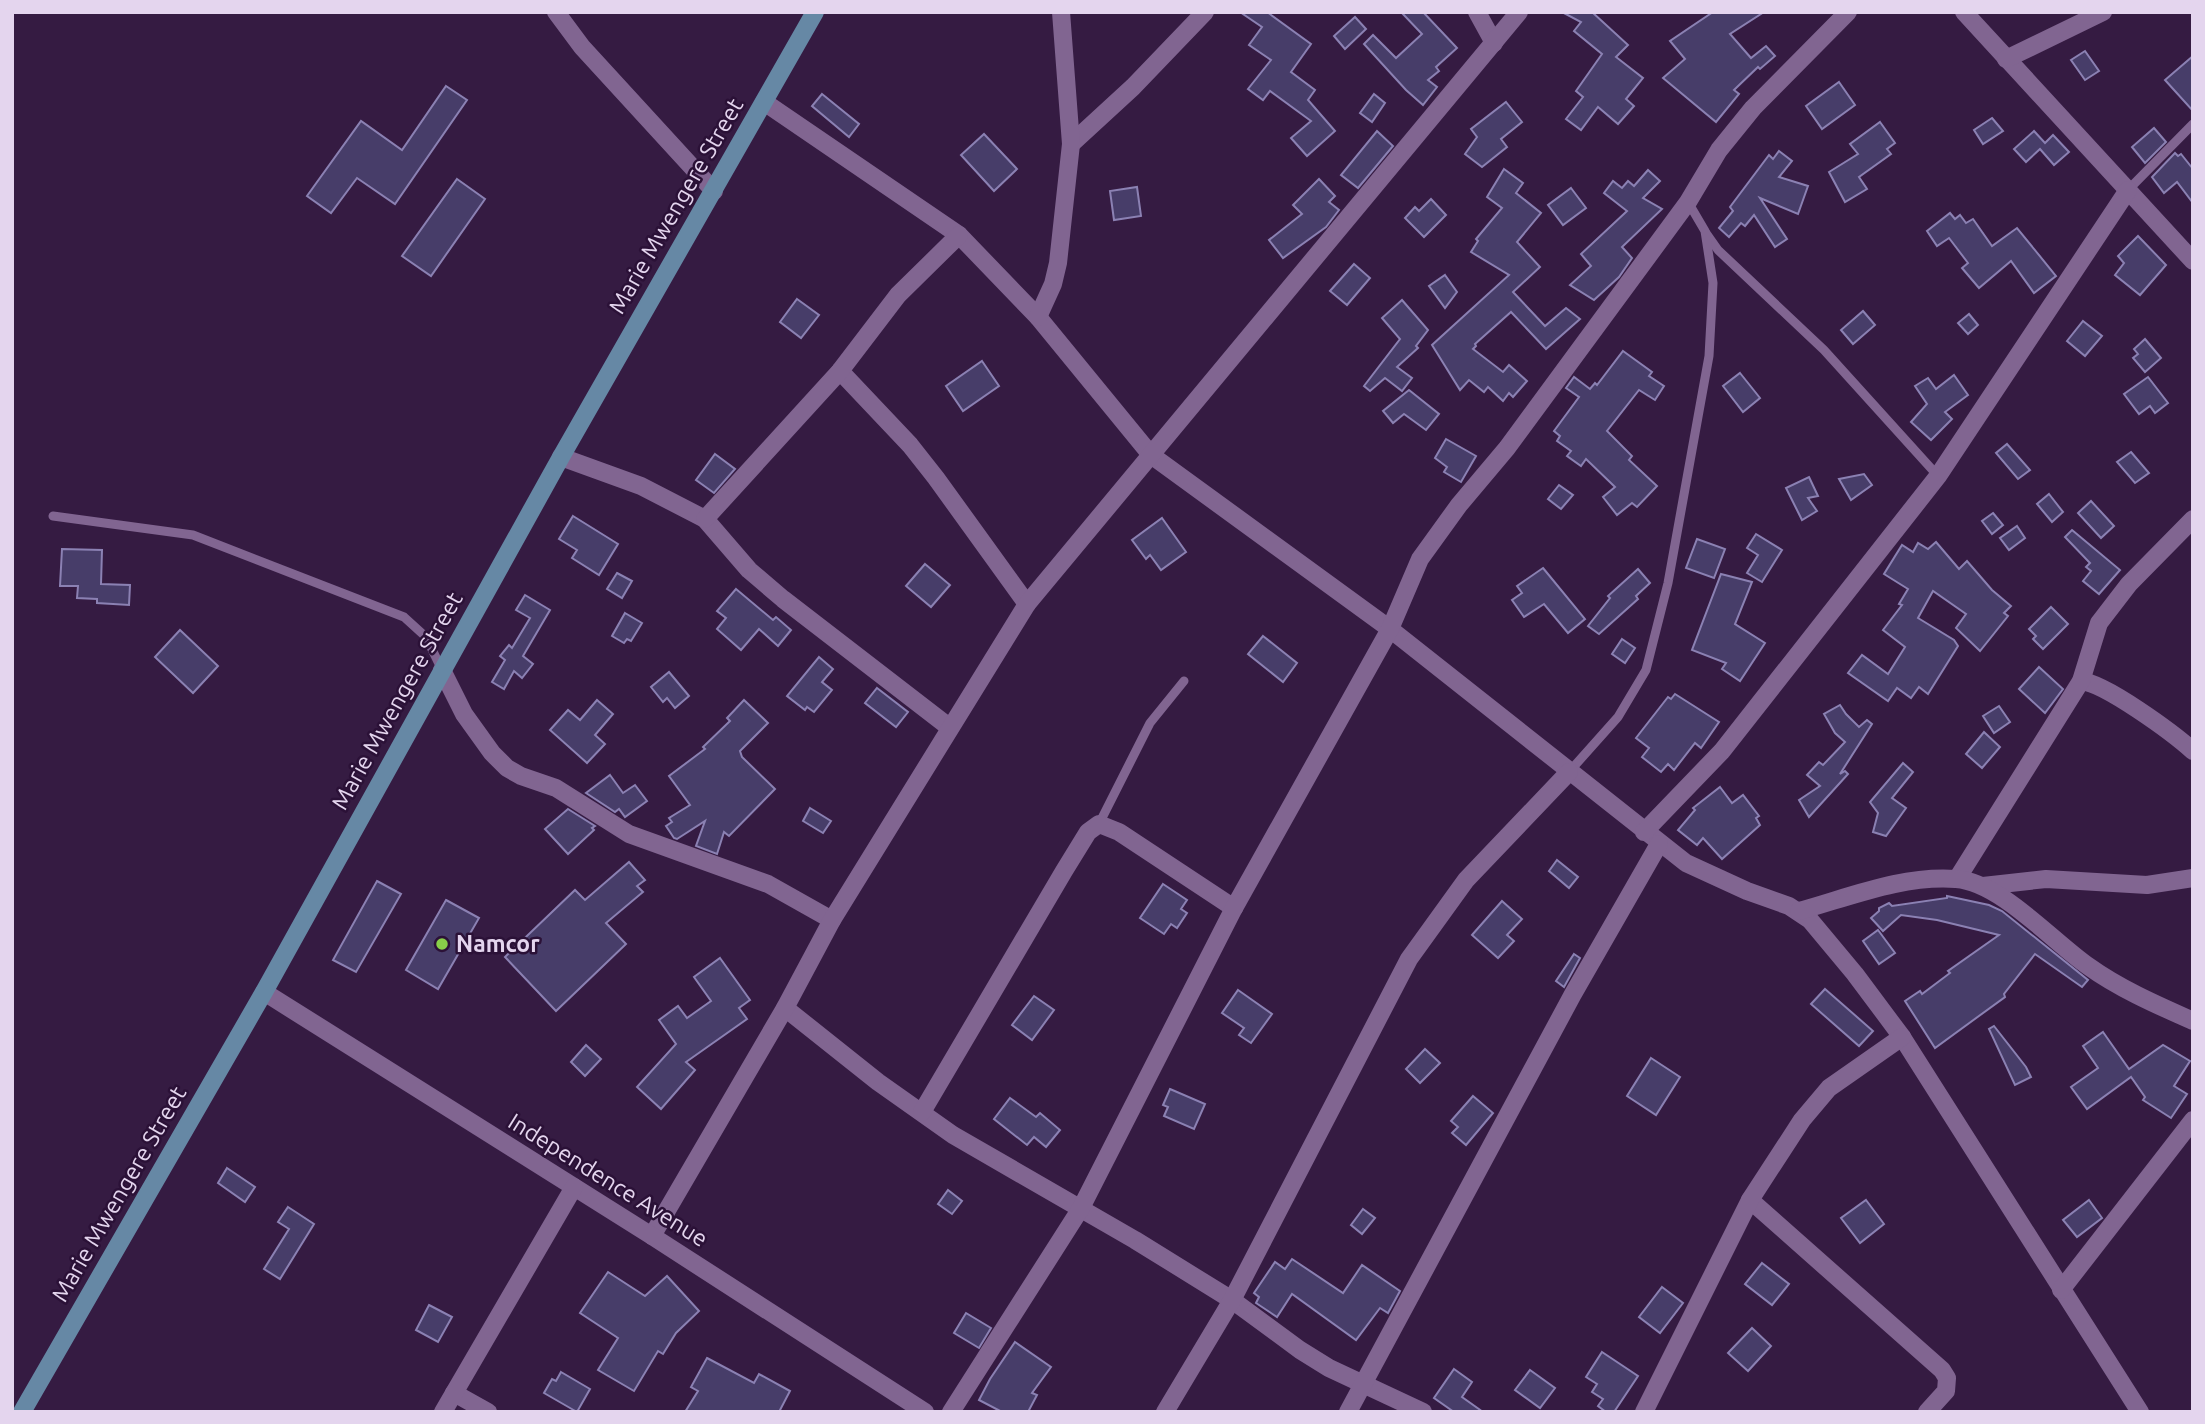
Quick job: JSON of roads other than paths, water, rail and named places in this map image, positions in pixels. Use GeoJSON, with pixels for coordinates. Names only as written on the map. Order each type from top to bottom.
{"type":"FeatureCollection","features":[{"type":"Feature","properties":{"kind":"main road","name":"Marie Mwengere Street"},"geometry":{"type":"LineString","coordinates":[[22,1412],[264,992],[561,457],[814,12]]}},
{"type":"Feature","properties":{"kind":"street"},"geometry":{"type":"LineString","coordinates":[[556,12],[582,47],[714,191]]}},
{"type":"Feature","properties":{"kind":"street"},"geometry":{"type":"LineString","coordinates":[[1038,317],[1053,284],[1058,263],[1071,144],[1061,12]]}},
{"type":"Feature","properties":{"kind":"street"},"geometry":{"type":"LineString","coordinates":[[1071,144],[1133,87],[1206,12]]}},
{"type":"Feature","properties":{"kind":"street"},"geometry":{"type":"LineString","coordinates":[[1477,12],[1494,43]]}},
{"type":"Feature","properties":{"kind":"street"},"geometry":{"type":"LineString","coordinates":[[652,1236],[785,1008],[832,920],[1027,604],[1519,12]]}},
{"type":"Feature","properties":{"kind":"street"},"geometry":{"type":"LineString","coordinates":[[951,1412],[1081,1208],[1234,908],[1390,629],[1420,559],[1459,505],[1507,448],[1688,202],[1719,150],[1753,108],[1848,12]]}},
{"type":"Feature","properties":{"kind":"street"},"geometry":{"type":"LineString","coordinates":[[1964,12],[2193,261]]}},
{"type":"Feature","properties":{"kind":"street"},"geometry":{"type":"LineString","coordinates":[[2006,59],[2103,12]]}},
{"type":"Feature","properties":{"kind":"street"},"geometry":{"type":"LineString","coordinates":[[764,102],[959,235],[1038,317],[1151,456],[1390,629],[1659,844],[1703,872],[1799,911],[1842,957],[1902,1037],[2140,1412]]}},
{"type":"Feature","properties":{"kind":"street"},"geometry":{"type":"LineString","coordinates":[[1644,832],[1722,751],[1938,476],[2128,190]]}},
{"type":"Feature","properties":{"kind":"street"},"geometry":{"type":"LineString","coordinates":[[705,519],[840,371],[898,295],[959,235]]}},
{"type":"Feature","properties":{"kind":"street"},"geometry":{"type":"LineString","coordinates":[[840,371],[910,445],[1027,604]]}},
{"type":"Feature","properties":{"kind":"street"},"geometry":{"type":"LineString","coordinates":[[561,457],[641,486],[705,519],[750,569],[783,599],[949,727]]}},
{"type":"Feature","properties":{"kind":"street"},"geometry":{"type":"LineString","coordinates":[[1957,879],[2081,681],[2099,623],[2129,584],[2193,519]]}},
{"type":"Feature","properties":{"kind":"street"},"geometry":{"type":"LineString","coordinates":[[442,670],[464,714],[507,768],[556,788],[629,834],[768,884],[832,920]]}},
{"type":"Feature","properties":{"kind":"street"},"geometry":{"type":"LineString","coordinates":[[2081,681],[2091,682],[2116,696],[2189,742]]}},
{"type":"Feature","properties":{"kind":"street"},"geometry":{"type":"LineString","coordinates":[[1165,1412],[1232,1300],[1409,959],[1466,880],[1569,772]]}},
{"type":"Feature","properties":{"kind":"street"},"geometry":{"type":"LineString","coordinates":[[922,1112],[1064,871],[1088,832],[1099,824],[1119,832],[1234,908]]}},
{"type":"Feature","properties":{"kind":"street"},"geometry":{"type":"LineString","coordinates":[[1348,1412],[1573,994],[1659,844]]}},
{"type":"Feature","properties":{"kind":"street"},"geometry":{"type":"LineString","coordinates":[[1983,886],[2046,879],[2147,885],[2193,878]]}},
{"type":"Feature","properties":{"kind":"street"},"geometry":{"type":"LineString","coordinates":[[1799,911],[1922,879],[1957,879],[1983,886],[2026,915],[2089,967],[2144,999],[2193,1021]]}},
{"type":"Feature","properties":{"kind":"street","name":"Independence Avenue"},"geometry":{"type":"LineString","coordinates":[[264,992],[652,1236],[925,1412]]}},
{"type":"Feature","properties":{"kind":"street"},"geometry":{"type":"LineString","coordinates":[[785,1008],[878,1082],[953,1135],[1081,1208],[1232,1300],[1329,1368],[1423,1412]]}},
{"type":"Feature","properties":{"kind":"street"},"geometry":{"type":"LineString","coordinates":[[1644,1412],[1750,1200],[1802,1120],[1829,1088],[1902,1037]]}},
{"type":"Feature","properties":{"kind":"street"},"geometry":{"type":"LineString","coordinates":[[2061,1290],[2193,1120]]}},
{"type":"Feature","properties":{"kind":"street"},"geometry":{"type":"LineString","coordinates":[[443,1412],[574,1187]]}},
{"type":"Feature","properties":{"kind":"street"},"geometry":{"type":"LineString","coordinates":[[1750,1200],[1942,1370],[1947,1378],[1946,1391],[1927,1412]]}},
{"type":"Feature","properties":{"kind":"street"},"geometry":{"type":"LineString","coordinates":[[454,1393],[488,1412]]}},
{"type":"Feature","properties":{"kind":"lane"},"geometry":{"type":"LineString","coordinates":[[2128,190],[2193,124]]}},
{"type":"Feature","properties":{"kind":"lane"},"geometry":{"type":"LineString","coordinates":[[1688,202],[1718,250],[1825,350],[1938,476]]}},
{"type":"Feature","properties":{"kind":"lane"},"geometry":{"type":"LineString","coordinates":[[1569,772],[1618,717],[1646,670],[1668,583],[1709,356],[1713,283],[1704,231]]}},
{"type":"Feature","properties":{"kind":"lane"},"geometry":{"type":"LineString","coordinates":[[53,516],[193,536],[404,617],[426,637],[442,670]]}},
{"type":"Feature","properties":{"kind":"lane"},"geometry":{"type":"LineString","coordinates":[[1099,824],[1150,723],[1184,681]]}},
{"type":"Feature","properties":{"kind":"place","name":"Namcor"},"geometry":{"type":"Point","coordinates":[442,944]}}]}
